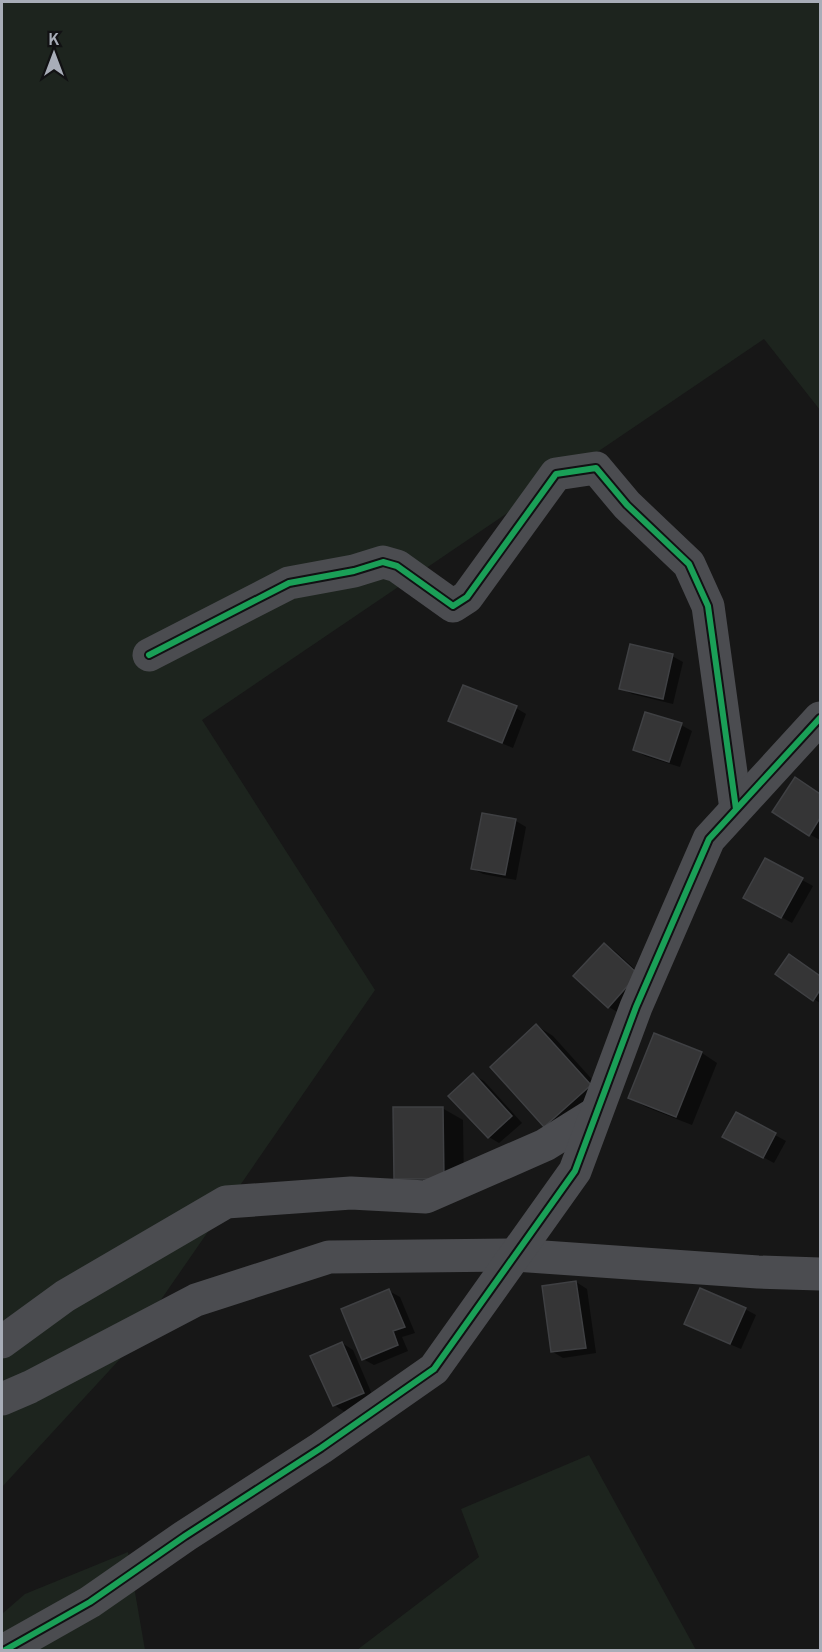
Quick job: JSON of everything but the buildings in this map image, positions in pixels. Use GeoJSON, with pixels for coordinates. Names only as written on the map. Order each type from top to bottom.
{"type":"FeatureCollection","features":[{"type":"Feature","properties":{"kind":"street"},"geometry":{"type":"LineString","coordinates":[[149,655],[289,583],[354,571],[383,562],[397,566],[453,606],[467,597],[556,474],[596,468],[627,505],[688,564],[708,606],[736,809]]}},
{"type":"Feature","properties":{"kind":"street"},"geometry":{"type":"LineString","coordinates":[[5,1650],[90,1602],[185,1536],[321,1448],[434,1369],[575,1171],[636,1007],[709,839],[820,718]]}},
{"type":"Feature","properties":{"kind":"street"},"geometry":{"type":"LineString","coordinates":[[2,1342],[65,1296],[226,1202],[351,1193],[426,1197],[545,1145],[596,1113]]}},
{"type":"Feature","properties":{"kind":"street"},"geometry":{"type":"LineString","coordinates":[[2,1399],[30,1387],[196,1300],[328,1257],[515,1255],[758,1272],[820,1274]]}},
{"type":"Feature","properties":{"kind":"shaded area"},"geometry":{"type":"Polygon","coordinates":[[[2,2],[820,2],[820,410],[764,339],[202,720],[375,990],[120,1359],[2,1487],[2,2]]]}},
{"type":"Feature","properties":{"kind":"shaded area"},"geometry":{"type":"Polygon","coordinates":[[[589,1455],[696,1650],[357,1650],[479,1557],[461,1509],[589,1455]]]}},
{"type":"Feature","properties":{"kind":"shaded area"},"geometry":{"type":"Polygon","coordinates":[[[128,1552],[145,1650],[2,1650],[2,1614],[25,1594],[128,1552]]]}},
{"type":"Feature","properties":{"kind":"cycle path"},"geometry":{"type":"LineString","coordinates":[[149,655],[289,583],[354,571],[383,562],[397,566],[453,606],[467,597],[556,474],[596,468],[627,505],[689,564],[708,606],[736,809]]}},
{"type":"Feature","properties":{"kind":"cycle path"},"geometry":{"type":"LineString","coordinates":[[5,1650],[90,1602],[185,1536],[321,1448],[434,1369],[575,1171],[636,1007],[709,839],[820,718]]}}]}
